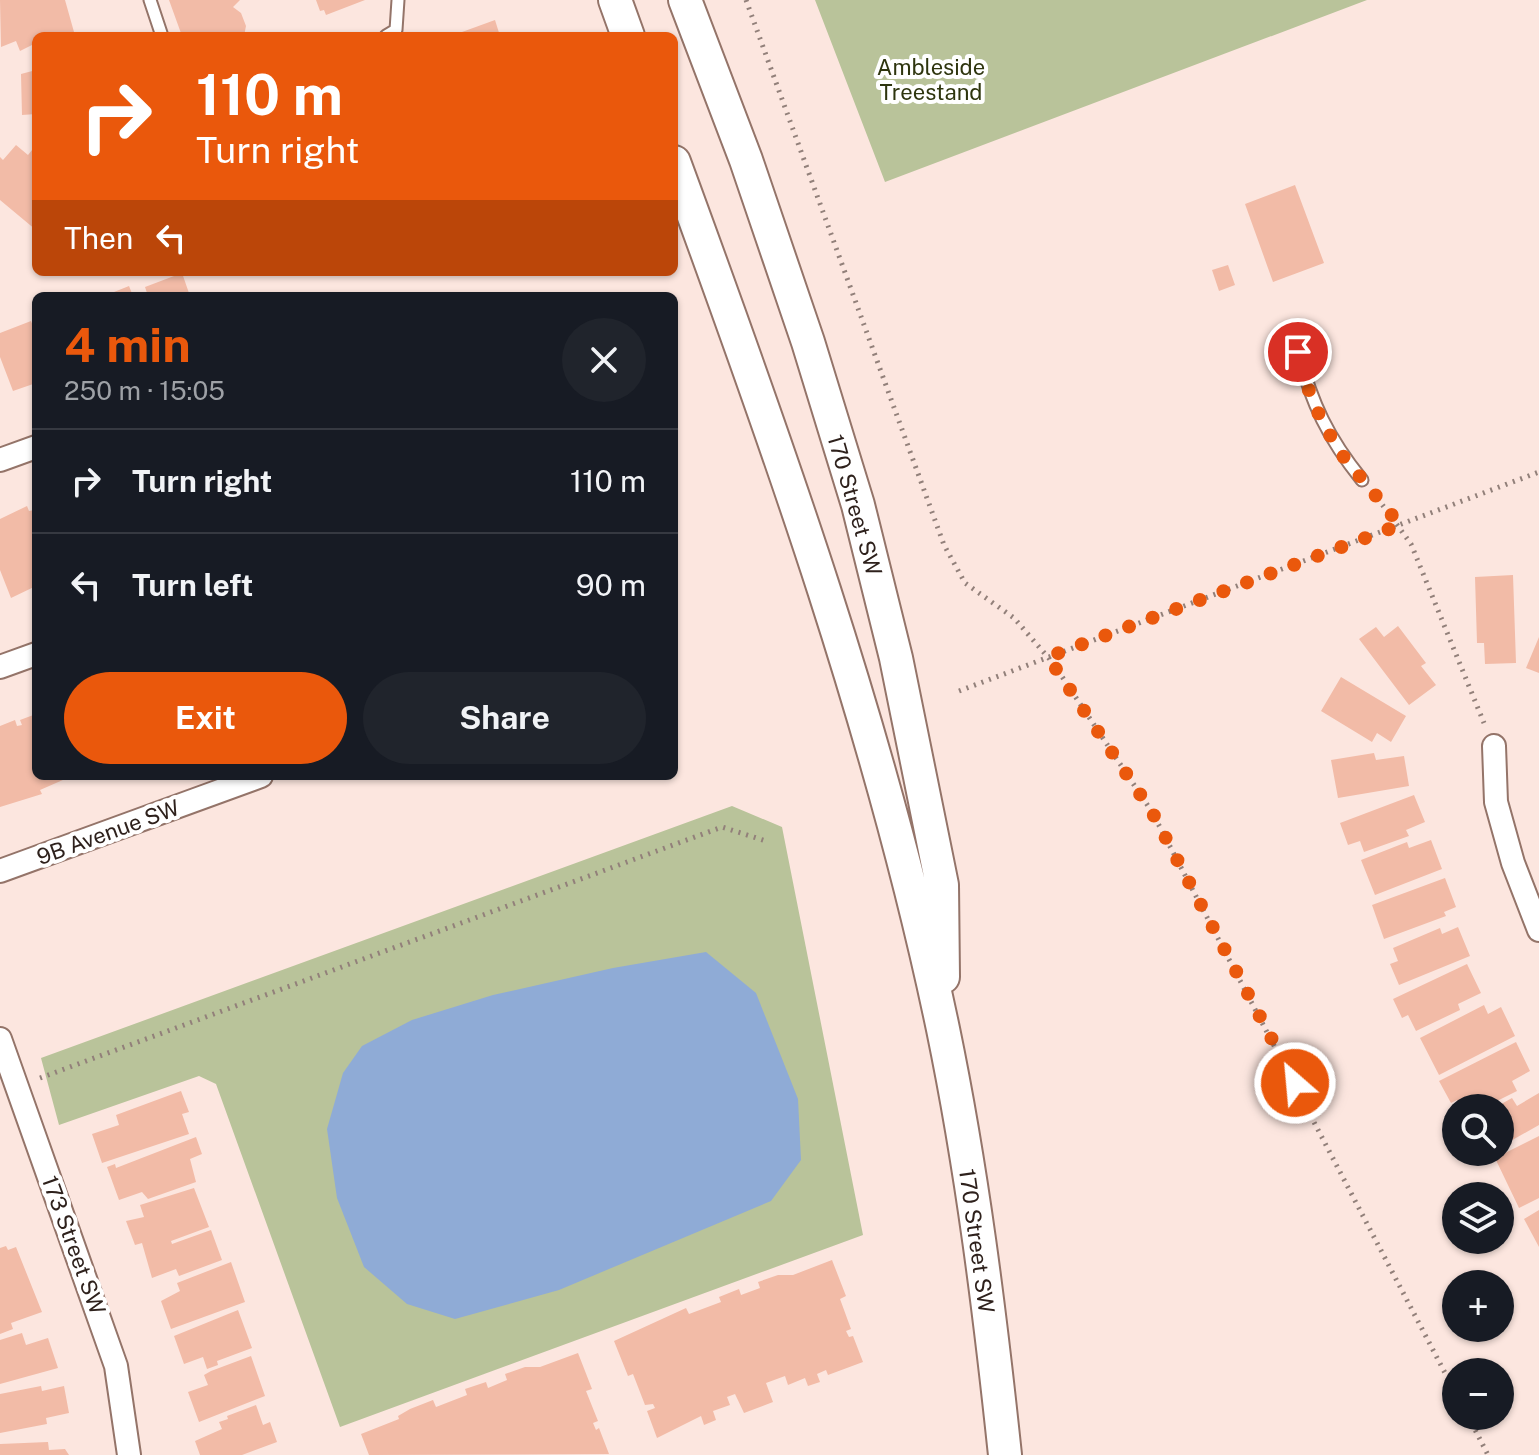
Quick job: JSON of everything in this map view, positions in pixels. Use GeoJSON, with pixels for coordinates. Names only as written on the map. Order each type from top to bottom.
{"type":"FeatureCollection","features":[{"type":"Feature","properties":{"kind":"main road"},"geometry":{"type":"LineString","coordinates":[[615,0],[627,32]]}},
{"type":"Feature","properties":{"kind":"main road","name":"170 Street SW"},"geometry":{"type":"LineString","coordinates":[[685,0],[746,160],[808,342],[858,505],[895,653],[942,885],[943,1028]]}},
{"type":"Feature","properties":{"kind":"main road","name":"170 Street SW"},"geometry":{"type":"LineString","coordinates":[[678,173],[801,520],[883,788],[943,1028],[967,1167],[1005,1455]]}},
{"type":"Feature","properties":{"kind":"street"},"geometry":{"type":"LineString","coordinates":[[0,460],[32,448]]}},
{"type":"Feature","properties":{"kind":"street"},"geometry":{"type":"LineString","coordinates":[[0,667],[32,655]]}},
{"type":"Feature","properties":{"kind":"street"},"geometry":{"type":"LineString","coordinates":[[1494,746],[1496,802],[1513,863],[1539,930]]}},
{"type":"Feature","properties":{"kind":"street","name":"9B Avenue SW"},"geometry":{"type":"LineString","coordinates":[[0,871],[250,780]]}},
{"type":"Feature","properties":{"kind":"street","name":"173 Street SW"},"geometry":{"type":"LineString","coordinates":[[0,1039],[113,1355],[123,1400],[129,1455]]}},
{"type":"Feature","properties":{"kind":"lane"},"geometry":{"type":"LineString","coordinates":[[150,0],[161,32]]}},
{"type":"Feature","properties":{"kind":"lane"},"geometry":{"type":"LineString","coordinates":[[393,32],[396,30],[398,0]]}},
{"type":"Feature","properties":{"kind":"lane"},"geometry":{"type":"LineString","coordinates":[[1298,352],[1312,401],[1338,450],[1362,480]]}},
{"type":"Feature","properties":{"kind":"path"},"geometry":{"type":"LineString","coordinates":[[746,0],[944,545],[965,583],[1014,618],[1048,657],[1152,812],[1442,1367]]}},
{"type":"Feature","properties":{"kind":"path"},"geometry":{"type":"LineString","coordinates":[[959,691],[1539,472]]}},
{"type":"Feature","properties":{"kind":"path"},"geometry":{"type":"LineString","coordinates":[[1362,480],[1400,525],[1494,746]]}},
{"type":"Feature","properties":{"kind":"path"},"geometry":{"type":"LineString","coordinates":[[39,1078],[722,827],[766,841]]}},
{"type":"Feature","properties":{"kind":"path"},"geometry":{"type":"LineString","coordinates":[[1475,1430],[1488,1455]]}},
{"type":"Feature","properties":{"kind":"green space","name":"Ambleside Treestand"},"geometry":{"type":"Polygon","coordinates":[[[815,0],[1367,0],[885,182],[815,0]]]}},
{"type":"Feature","properties":{"kind":"green space"},"geometry":{"type":"Polygon","coordinates":[[[732,806],[782,827],[863,1235],[340,1427],[216,1084],[199,1076],[59,1125],[41,1058],[732,806]]]}},
{"type":"Feature","properties":{"kind":"water"},"geometry":{"type":"Polygon","coordinates":[[[706,952],[756,993],[798,1099],[801,1160],[771,1201],[559,1290],[455,1319],[407,1304],[364,1267],[337,1198],[327,1129],[343,1073],[362,1046],[412,1020],[493,995],[613,968],[706,952]]]}},
{"type":"Feature","properties":{"kind":"building"},"geometry":{"type":"Polygon","coordinates":[[[0,0],[65,0],[74,32],[32,32],[32,45],[20,51],[16,41],[1,47],[0,0]]]}},
{"type":"Feature","properties":{"kind":"building"},"geometry":{"type":"Polygon","coordinates":[[[169,0],[240,0],[233,7],[241,13],[245,32],[181,32],[169,0]]]}},
{"type":"Feature","properties":{"kind":"building"},"geometry":{"type":"Polygon","coordinates":[[[316,0],[365,0],[326,15],[324,10],[320,11],[316,0]]]}},
{"type":"Feature","properties":{"kind":"building"},"geometry":{"type":"Polygon","coordinates":[[[495,20],[499,32],[462,32],[495,20]]]}},
{"type":"Feature","properties":{"kind":"building"},"geometry":{"type":"Polygon","coordinates":[[[32,71],[32,114],[22,115],[21,74],[32,71]]]}},
{"type":"Feature","properties":{"kind":"building"},"geometry":{"type":"Polygon","coordinates":[[[16,145],[28,155],[32,150],[32,227],[0,200],[0,157],[3,160],[16,145]]]}},
{"type":"Feature","properties":{"kind":"building"},"geometry":{"type":"Polygon","coordinates":[[[1295,185],[1324,263],[1273,282],[1245,204],[1295,185]]]}},
{"type":"Feature","properties":{"kind":"building"},"geometry":{"type":"Polygon","coordinates":[[[1228,265],[1235,285],[1219,291],[1212,270],[1228,265]]]}},
{"type":"Feature","properties":{"kind":"building"},"geometry":{"type":"Polygon","coordinates":[[[174,276],[183,276],[189,292],[147,292],[145,287],[174,276]]]}},
{"type":"Feature","properties":{"kind":"building"},"geometry":{"type":"Polygon","coordinates":[[[129,286],[131,292],[114,292],[129,286]]]}},
{"type":"Feature","properties":{"kind":"building"},"geometry":{"type":"Polygon","coordinates":[[[31,321],[32,384],[13,391],[0,357],[0,333],[31,321]]]}},
{"type":"Feature","properties":{"kind":"building"},"geometry":{"type":"Polygon","coordinates":[[[27,506],[29,511],[32,510],[32,588],[11,598],[0,570],[0,519],[27,506]]]}},
{"type":"Feature","properties":{"kind":"building"},"geometry":{"type":"Polygon","coordinates":[[[1513,575],[1516,663],[1485,664],[1484,643],[1477,643],[1475,577],[1513,575]]]}},
{"type":"Feature","properties":{"kind":"building"},"geometry":{"type":"Polygon","coordinates":[[[1398,626],[1426,663],[1421,666],[1436,685],[1409,705],[1359,639],[1376,627],[1384,637],[1398,626]]]}},
{"type":"Feature","properties":{"kind":"building"},"geometry":{"type":"Polygon","coordinates":[[[1539,637],[1539,673],[1526,668],[1539,637]]]}},
{"type":"Feature","properties":{"kind":"building"},"geometry":{"type":"Polygon","coordinates":[[[1341,677],[1406,716],[1391,742],[1377,733],[1372,742],[1321,711],[1341,677]]]}},
{"type":"Feature","properties":{"kind":"building"},"geometry":{"type":"Polygon","coordinates":[[[32,716],[32,780],[63,780],[40,790],[42,794],[0,807],[0,726],[15,720],[17,726],[22,725],[20,720],[32,716]]]}},
{"type":"Feature","properties":{"kind":"building"},"geometry":{"type":"Polygon","coordinates":[[[1374,753],[1376,760],[1404,756],[1409,786],[1338,798],[1331,760],[1374,753]]]}},
{"type":"Feature","properties":{"kind":"building"},"geometry":{"type":"Polygon","coordinates":[[[1414,795],[1425,822],[1406,830],[1409,836],[1364,852],[1360,841],[1348,845],[1340,823],[1414,795]]]}},
{"type":"Feature","properties":{"kind":"building"},"geometry":{"type":"Polygon","coordinates":[[[1431,840],[1442,869],[1375,895],[1361,860],[1407,842],[1409,848],[1431,840]]]}},
{"type":"Feature","properties":{"kind":"building"},"geometry":{"type":"Polygon","coordinates":[[[1445,878],[1456,907],[1444,912],[1446,916],[1384,939],[1372,905],[1445,878]]]}},
{"type":"Feature","properties":{"kind":"building"},"geometry":{"type":"Polygon","coordinates":[[[1458,927],[1470,956],[1399,985],[1390,964],[1398,961],[1393,948],[1440,928],[1442,934],[1458,927]]]}},
{"type":"Feature","properties":{"kind":"building"},"geometry":{"type":"Polygon","coordinates":[[[1467,964],[1481,993],[1458,1004],[1460,1010],[1416,1031],[1408,1015],[1402,1018],[1393,999],[1467,964]]]}},
{"type":"Feature","properties":{"kind":"building"},"geometry":{"type":"Polygon","coordinates":[[[1484,1005],[1488,1014],[1501,1007],[1515,1036],[1439,1075],[1420,1038],[1484,1005]]]}},
{"type":"Feature","properties":{"kind":"building"},"geometry":{"type":"Polygon","coordinates":[[[1516,1042],[1530,1071],[1512,1081],[1517,1091],[1511,1094],[1446,1094],[1439,1081],[1516,1042]]]}},
{"type":"Feature","properties":{"kind":"building"},"geometry":{"type":"Polygon","coordinates":[[[181,1091],[189,1112],[182,1114],[189,1134],[102,1163],[92,1134],[119,1125],[116,1115],[181,1091]]]}},
{"type":"Feature","properties":{"kind":"building"},"geometry":{"type":"Polygon","coordinates":[[[1539,1093],[1539,1125],[1514,1139],[1514,1101],[1517,1106],[1539,1093]]]}},
{"type":"Feature","properties":{"kind":"building"},"geometry":{"type":"Polygon","coordinates":[[[1539,1136],[1539,1198],[1519,1208],[1514,1198],[1514,1182],[1507,1182],[1499,1166],[1514,1166],[1514,1148],[1539,1136]]]}},
{"type":"Feature","properties":{"kind":"building"},"geometry":{"type":"Polygon","coordinates":[[[196,1137],[202,1154],[190,1159],[196,1182],[148,1199],[142,1192],[119,1200],[107,1167],[115,1164],[116,1168],[196,1137]]]}},
{"type":"Feature","properties":{"kind":"building"},"geometry":{"type":"Polygon","coordinates":[[[194,1188],[209,1227],[171,1241],[172,1244],[211,1230],[222,1260],[179,1276],[176,1269],[152,1278],[142,1243],[135,1245],[126,1221],[144,1217],[140,1205],[194,1188]]]}},
{"type":"Feature","properties":{"kind":"building"},"geometry":{"type":"Polygon","coordinates":[[[1539,1210],[1539,1247],[1524,1219],[1539,1210]]]}},
{"type":"Feature","properties":{"kind":"building"},"geometry":{"type":"Polygon","coordinates":[[[6,1246],[8,1250],[16,1247],[42,1312],[11,1323],[13,1329],[0,1334],[0,1248],[6,1246]]]}},
{"type":"Feature","properties":{"kind":"building"},"geometry":{"type":"Polygon","coordinates":[[[832,1260],[846,1296],[840,1299],[851,1329],[846,1331],[849,1337],[853,1336],[863,1362],[828,1375],[826,1370],[817,1374],[820,1382],[808,1386],[805,1378],[788,1385],[785,1376],[766,1383],[773,1402],[744,1413],[735,1394],[727,1397],[730,1405],[713,1411],[716,1420],[704,1425],[701,1416],[657,1438],[647,1411],[655,1408],[653,1404],[645,1405],[633,1374],[628,1376],[614,1341],[686,1308],[689,1314],[721,1302],[719,1297],[739,1289],[741,1295],[760,1288],[758,1282],[778,1275],[793,1275],[832,1260]]]}},
{"type":"Feature","properties":{"kind":"building"},"geometry":{"type":"Polygon","coordinates":[[[231,1262],[245,1302],[171,1329],[161,1301],[180,1291],[177,1283],[231,1262]]]}},
{"type":"Feature","properties":{"kind":"building"},"geometry":{"type":"Polygon","coordinates":[[[238,1310],[252,1348],[217,1361],[218,1365],[207,1369],[203,1357],[184,1364],[174,1336],[238,1310]]]}},
{"type":"Feature","properties":{"kind":"building"},"geometry":{"type":"Polygon","coordinates":[[[22,1333],[26,1345],[48,1338],[58,1368],[0,1384],[0,1340],[22,1333]]]}},
{"type":"Feature","properties":{"kind":"building"},"geometry":{"type":"Polygon","coordinates":[[[578,1353],[592,1389],[586,1391],[598,1421],[593,1423],[596,1430],[599,1428],[609,1454],[369,1455],[361,1434],[399,1419],[398,1416],[410,1409],[433,1400],[436,1407],[467,1395],[465,1389],[486,1382],[488,1388],[507,1380],[505,1374],[525,1367],[540,1367],[578,1353]]]}},
{"type":"Feature","properties":{"kind":"building"},"geometry":{"type":"Polygon","coordinates":[[[251,1356],[265,1396],[199,1422],[188,1392],[208,1385],[204,1375],[211,1371],[251,1356]]]}},
{"type":"Feature","properties":{"kind":"building"},"geometry":{"type":"Polygon","coordinates":[[[41,1386],[42,1391],[64,1386],[69,1413],[46,1418],[47,1424],[0,1433],[0,1394],[41,1386]]]}},
{"type":"Feature","properties":{"kind":"building"},"geometry":{"type":"Polygon","coordinates":[[[256,1405],[263,1425],[270,1422],[277,1442],[242,1455],[200,1455],[195,1441],[222,1429],[219,1422],[228,1419],[227,1416],[256,1405]]]}},
{"type":"Feature","properties":{"kind":"building"},"geometry":{"type":"Polygon","coordinates":[[[48,1442],[49,1450],[65,1449],[69,1455],[0,1455],[0,1444],[48,1442]]]}},
{"type":"Feature","properties":{"kind":"route"},"geometry":{"type":"LineString","coordinates":[[1295,1083],[1152,812],[1048,657],[1400,525],[1338,450],[1312,401],[1298,352]]}}]}
